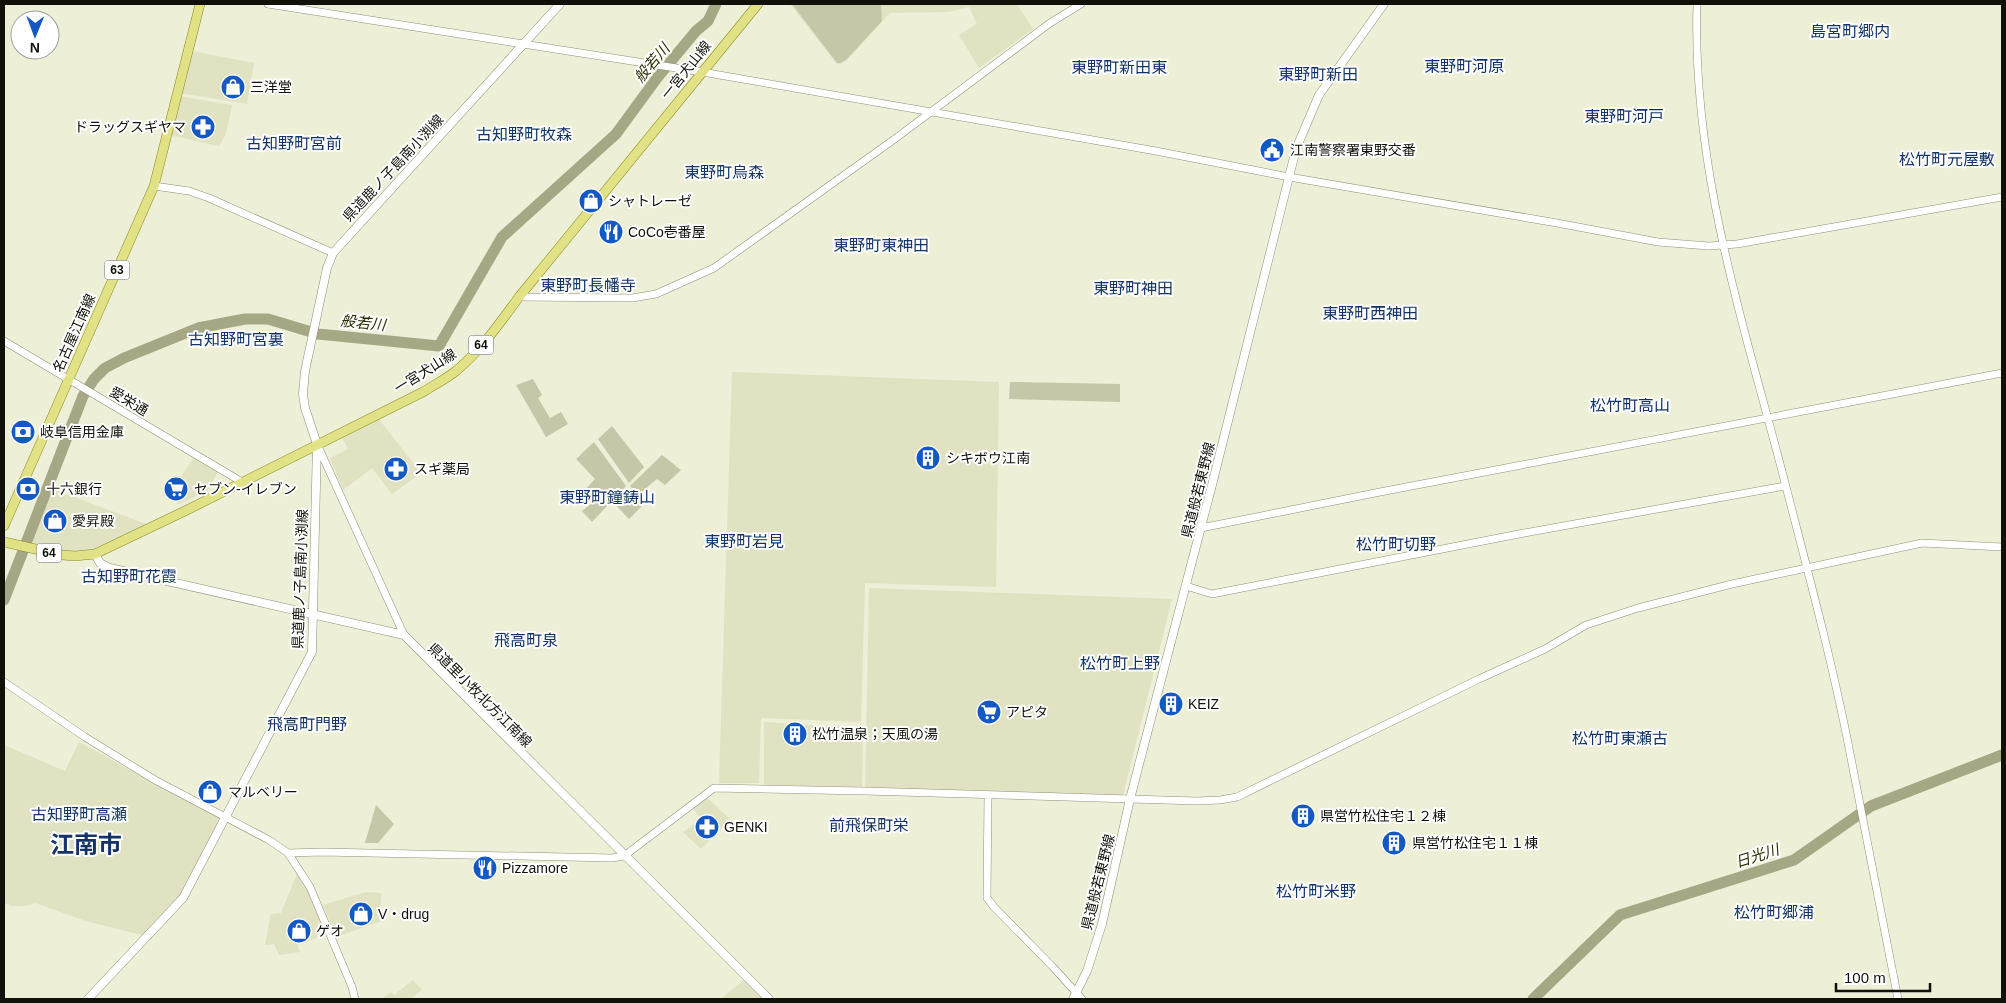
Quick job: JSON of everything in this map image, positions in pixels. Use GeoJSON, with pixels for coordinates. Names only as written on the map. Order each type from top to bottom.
{"type":"FeatureCollection","features":[{"type":"Feature","properties":{"kind":"main road","name":"名古屋江南線"},"geometry":{"type":"LineString","coordinates":[[4,526],[154,186],[200,4]]}},
{"type":"Feature","properties":{"kind":"main road","name":"県道鹿ノ子島南小渕線"},"geometry":{"type":"LineString","coordinates":[[88,999],[183,898],[312,652],[316,444],[305,408],[303,394],[305,371],[327,268],[332,253],[560,4]]}},
{"type":"Feature","properties":{"kind":"main road","name":"一宮犬山線"},"geometry":{"type":"LineString","coordinates":[[4,542],[62,555],[95,554],[423,392],[454,372],[470,358],[486,339],[758,4]]}},
{"type":"Feature","properties":{"kind":"main road","name":"県道般若東野線"},"geometry":{"type":"LineString","coordinates":[[1077,997],[1102,924],[1130,799],[1201,528],[1296,149],[1319,95],[1384,4]]}},
{"type":"Feature","properties":{"kind":"main road"},"geometry":{"type":"LineString","coordinates":[[95,554],[100,563],[107,566],[404,635]]}},
{"type":"Feature","properties":{"kind":"main road","name":"県道里小牧北方江南線"},"geometry":{"type":"LineString","coordinates":[[404,635],[769,999]]}},
{"type":"Feature","properties":{"kind":"street"},"geometry":{"type":"LineString","coordinates":[[268,4],[702,72],[1156,151],[1289,177],[1658,242],[1722,245],[2002,197]]}},
{"type":"Feature","properties":{"kind":"street"},"geometry":{"type":"LineString","coordinates":[[519,297],[632,298],[656,294],[714,268],[771,229],[832,182],[1050,23],[1081,4]]}},
{"type":"Feature","properties":{"kind":"street"},"geometry":{"type":"LineString","coordinates":[[1697,4],[1698,86],[1705,155],[1722,245],[1786,486],[1849,747],[1898,999]]}},
{"type":"Feature","properties":{"kind":"street"},"geometry":{"type":"LineString","coordinates":[[154,186],[189,191],[209,198],[332,253]]}},
{"type":"Feature","properties":{"kind":"street","name":"愛栄通"},"geometry":{"type":"LineString","coordinates":[[4,341],[242,482]]}},
{"type":"Feature","properties":{"kind":"street"},"geometry":{"type":"LineString","coordinates":[[1201,528],[1399,488],[2002,373]]}},
{"type":"Feature","properties":{"kind":"street"},"geometry":{"type":"LineString","coordinates":[[316,444],[404,635]]}},
{"type":"Feature","properties":{"kind":"street"},"geometry":{"type":"LineString","coordinates":[[1186,586],[1212,594],[1524,533],[1786,486]]}},
{"type":"Feature","properties":{"kind":"street"},"geometry":{"type":"LineString","coordinates":[[288,853],[323,852],[612,858],[624,856],[714,788],[865,790],[988,796],[1197,801],[1237,797],[1544,649],[1586,625],[1661,601],[1806,567],[1922,543],[2002,547]]}},
{"type":"Feature","properties":{"kind":"street"},"geometry":{"type":"LineString","coordinates":[[4,682],[85,737],[155,780],[268,840],[288,853],[310,888],[352,987],[355,999]]}},
{"type":"Feature","properties":{"kind":"street"},"geometry":{"type":"LineString","coordinates":[[988,796],[987,898],[1052,966],[1077,997]]}},
{"type":"Feature","properties":{"kind":"street"},"geometry":{"type":"LineString","coordinates":[[352,987],[361,999]]}},
{"type":"Feature","properties":{"kind":"shaded area"},"geometry":{"type":"Polygon","coordinates":[[[790,4],[1017,4],[1033,29],[979,68],[959,35],[977,24],[969,7],[948,12],[890,13],[846,61],[837,64],[790,4]]]}},
{"type":"Feature","properties":{"kind":"shaded area"},"geometry":{"type":"Polygon","coordinates":[[[792,4],[881,4],[882,21],[846,60],[837,63],[792,4]]]}},
{"type":"Feature","properties":{"kind":"shaded area"},"geometry":{"type":"Polygon","coordinates":[[[191,51],[254,63],[247,104],[180,93],[191,51]]]}},
{"type":"Feature","properties":{"kind":"shaded area"},"geometry":{"type":"Polygon","coordinates":[[[178,96],[232,105],[226,134],[219,146],[169,135],[178,96]]]}},
{"type":"Feature","properties":{"kind":"shaded area"},"geometry":{"type":"Polygon","coordinates":[[[732,372],[999,382],[996,587],[865,583],[861,722],[761,718],[759,783],[719,783],[732,372]]]}},
{"type":"Feature","properties":{"kind":"shaded area"},"geometry":{"type":"Polygon","coordinates":[[[533,379],[542,395],[538,398],[550,418],[561,412],[568,424],[546,437],[516,385],[533,379]]]}},
{"type":"Feature","properties":{"kind":"shaded area"},"geometry":{"type":"Polygon","coordinates":[[[1010,382],[1120,384],[1120,402],[1009,399],[1010,382]]]}},
{"type":"Feature","properties":{"kind":"shaded area"},"geometry":{"type":"Polygon","coordinates":[[[378,418],[421,473],[392,494],[372,468],[343,490],[330,458],[348,449],[341,436],[378,418]]]}},
{"type":"Feature","properties":{"kind":"shaded area"},"geometry":{"type":"Polygon","coordinates":[[[612,426],[644,467],[629,483],[598,439],[612,426]]]}},
{"type":"Feature","properties":{"kind":"shaded area"},"geometry":{"type":"Polygon","coordinates":[[[594,442],[626,486],[592,522],[582,511],[592,503],[583,492],[595,479],[576,459],[594,442]]]}},
{"type":"Feature","properties":{"kind":"shaded area"},"geometry":{"type":"Polygon","coordinates":[[[662,455],[681,470],[665,485],[657,479],[638,495],[630,486],[662,455]]]}},
{"type":"Feature","properties":{"kind":"shaded area"},"geometry":{"type":"Polygon","coordinates":[[[194,457],[218,471],[208,491],[179,504],[163,495],[175,476],[180,478],[194,457]]]}},
{"type":"Feature","properties":{"kind":"shaded area"},"geometry":{"type":"Polygon","coordinates":[[[50,488],[149,525],[86,554],[26,546],[50,488]]]}},
{"type":"Feature","properties":{"kind":"shaded area"},"geometry":{"type":"Polygon","coordinates":[[[628,488],[642,506],[629,519],[614,503],[628,488]]]}},
{"type":"Feature","properties":{"kind":"shaded area"},"geometry":{"type":"Polygon","coordinates":[[[869,588],[1172,599],[1122,799],[865,791],[869,588]]]}},
{"type":"Feature","properties":{"kind":"shaded area"},"geometry":{"type":"Polygon","coordinates":[[[764,722],[863,728],[862,787],[764,785],[764,722]]]}},
{"type":"Feature","properties":{"kind":"shaded area"},"geometry":{"type":"Polygon","coordinates":[[[79,742],[222,820],[181,897],[146,936],[86,921],[35,903],[26,906],[12,906],[4,903],[4,745],[65,771],[79,742]]]}},
{"type":"Feature","properties":{"kind":"shaded area"},"geometry":{"type":"Polygon","coordinates":[[[705,796],[730,819],[701,849],[683,832],[701,819],[692,807],[705,796]]]}},
{"type":"Feature","properties":{"kind":"shaded area"},"geometry":{"type":"Polygon","coordinates":[[[376,805],[394,824],[378,843],[365,843],[376,805]]]}},
{"type":"Feature","properties":{"kind":"shaded area"},"geometry":{"type":"Polygon","coordinates":[[[299,869],[306,882],[325,935],[297,945],[300,952],[279,955],[274,944],[265,945],[271,914],[281,913],[299,869]]]}},
{"type":"Feature","properties":{"kind":"shaded area"},"geometry":{"type":"Polygon","coordinates":[[[366,892],[381,893],[381,921],[336,937],[323,905],[366,892]]]}},
{"type":"Feature","properties":{"kind":"shaded area"},"geometry":{"type":"Polygon","coordinates":[[[746,978],[765,999],[721,999],[746,978]]]}},
{"type":"Feature","properties":{"kind":"shaded area"},"geometry":{"type":"Polygon","coordinates":[[[413,980],[422,990],[411,999],[381,999],[391,992],[394,995],[413,980]]]}},
{"type":"Feature","properties":{"kind":"waterway","name":"般若川"},"geometry":{"type":"LineString","coordinates":[[4,600],[83,396],[94,379],[105,368],[124,358],[198,328],[245,319],[268,319],[318,334],[439,346],[502,237],[616,134],[657,78],[696,31],[708,21],[716,4]]}},
{"type":"Feature","properties":{"kind":"waterway","name":"日光川"},"geometry":{"type":"LineString","coordinates":[[1533,999],[1620,915],[1794,860],[1871,806],[2002,755]]}},
{"type":"Feature","properties":{"kind":"place","name":"三洋堂"},"geometry":{"type":"Point","coordinates":[233,87]}},
{"type":"Feature","properties":{"kind":"place","name":"ドラッグスギヤマ"},"geometry":{"type":"Point","coordinates":[203,127]}},
{"type":"Feature","properties":{"kind":"place","name":"江南警察署東野交番"},"geometry":{"type":"Point","coordinates":[1272,150]}},
{"type":"Feature","properties":{"kind":"place","name":"シャトレーゼ"},"geometry":{"type":"Point","coordinates":[591,201]}},
{"type":"Feature","properties":{"kind":"place","name":"CoCo壱番屋"},"geometry":{"type":"Point","coordinates":[611,232]}},
{"type":"Feature","properties":{"kind":"place","name":"岐阜信用金庫"},"geometry":{"type":"Point","coordinates":[23,432]}},
{"type":"Feature","properties":{"kind":"place","name":"シキボウ江南"},"geometry":{"type":"Point","coordinates":[928,458]}},
{"type":"Feature","properties":{"kind":"place","name":"スギ薬局"},"geometry":{"type":"Point","coordinates":[396,469]}},
{"type":"Feature","properties":{"kind":"place","name":"十六銀行"},"geometry":{"type":"Point","coordinates":[28,489]}},
{"type":"Feature","properties":{"kind":"place","name":"セブン-イレブン"},"geometry":{"type":"Point","coordinates":[176,489]}},
{"type":"Feature","properties":{"kind":"place","name":"愛昇殿"},"geometry":{"type":"Point","coordinates":[55,521]}},
{"type":"Feature","properties":{"kind":"place","name":"KEIZ"},"geometry":{"type":"Point","coordinates":[1171,704]}},
{"type":"Feature","properties":{"kind":"place","name":"アピタ"},"geometry":{"type":"Point","coordinates":[989,712]}},
{"type":"Feature","properties":{"kind":"place","name":"松竹温泉；天風の湯"},"geometry":{"type":"Point","coordinates":[795,734]}},
{"type":"Feature","properties":{"kind":"place","name":"マルベリー"},"geometry":{"type":"Point","coordinates":[210,792]}},
{"type":"Feature","properties":{"kind":"place","name":"県営竹松住宅１２棟"},"geometry":{"type":"Point","coordinates":[1303,816]}},
{"type":"Feature","properties":{"kind":"place","name":"GENKI"},"geometry":{"type":"Point","coordinates":[707,827]}},
{"type":"Feature","properties":{"kind":"place","name":"県営竹松住宅１１棟"},"geometry":{"type":"Point","coordinates":[1394,843]}},
{"type":"Feature","properties":{"kind":"place","name":"Pizzamore"},"geometry":{"type":"Point","coordinates":[485,868]}},
{"type":"Feature","properties":{"kind":"place","name":"V・drug"},"geometry":{"type":"Point","coordinates":[361,914]}},
{"type":"Feature","properties":{"kind":"place","name":"ゲオ"},"geometry":{"type":"Point","coordinates":[299,931]}},
{"type":"Feature","properties":{"kind":"district","name":"島宮町郷内"},"geometry":{"type":"Point","coordinates":[1850,31]}},
{"type":"Feature","properties":{"kind":"district","name":"東野町河原"},"geometry":{"type":"Point","coordinates":[1464,66]}},
{"type":"Feature","properties":{"kind":"district","name":"東野町新田東"},"geometry":{"type":"Point","coordinates":[1119,67]}},
{"type":"Feature","properties":{"kind":"district","name":"東野町新田"},"geometry":{"type":"Point","coordinates":[1318,74]}},
{"type":"Feature","properties":{"kind":"district","name":"東野町河戸"},"geometry":{"type":"Point","coordinates":[1624,116]}},
{"type":"Feature","properties":{"kind":"district","name":"古知野町牧森"},"geometry":{"type":"Point","coordinates":[524,134]}},
{"type":"Feature","properties":{"kind":"district","name":"古知野町宮前"},"geometry":{"type":"Point","coordinates":[294,143]}},
{"type":"Feature","properties":{"kind":"district","name":"松竹町元屋敷"},"geometry":{"type":"Point","coordinates":[1947,159]}},
{"type":"Feature","properties":{"kind":"district","name":"東野町烏森"},"geometry":{"type":"Point","coordinates":[724,172]}},
{"type":"Feature","properties":{"kind":"district","name":"東野町東神田"},"geometry":{"type":"Point","coordinates":[881,245]}},
{"type":"Feature","properties":{"kind":"district","name":"東野町長幡寺"},"geometry":{"type":"Point","coordinates":[588,285]}},
{"type":"Feature","properties":{"kind":"district","name":"東野町神田"},"geometry":{"type":"Point","coordinates":[1133,288]}},
{"type":"Feature","properties":{"kind":"district","name":"東野町西神田"},"geometry":{"type":"Point","coordinates":[1370,313]}},
{"type":"Feature","properties":{"kind":"district","name":"古知野町宮裏"},"geometry":{"type":"Point","coordinates":[236,339]}},
{"type":"Feature","properties":{"kind":"district","name":"松竹町高山"},"geometry":{"type":"Point","coordinates":[1630,405]}},
{"type":"Feature","properties":{"kind":"district","name":"東野町鐘鋳山"},"geometry":{"type":"Point","coordinates":[607,497]}},
{"type":"Feature","properties":{"kind":"district","name":"東野町岩見"},"geometry":{"type":"Point","coordinates":[744,541]}},
{"type":"Feature","properties":{"kind":"district","name":"松竹町切野"},"geometry":{"type":"Point","coordinates":[1396,544]}},
{"type":"Feature","properties":{"kind":"district","name":"古知野町花霞"},"geometry":{"type":"Point","coordinates":[129,576]}},
{"type":"Feature","properties":{"kind":"district","name":"飛高町泉"},"geometry":{"type":"Point","coordinates":[526,640]}},
{"type":"Feature","properties":{"kind":"district","name":"松竹町上野"},"geometry":{"type":"Point","coordinates":[1120,663]}},
{"type":"Feature","properties":{"kind":"district","name":"飛高町門野"},"geometry":{"type":"Point","coordinates":[307,724]}},
{"type":"Feature","properties":{"kind":"district","name":"松竹町東瀬古"},"geometry":{"type":"Point","coordinates":[1620,738]}},
{"type":"Feature","properties":{"kind":"district","name":"古知野町高瀬"},"geometry":{"type":"Point","coordinates":[79,814]}},
{"type":"Feature","properties":{"kind":"district","name":"前飛保町栄"},"geometry":{"type":"Point","coordinates":[869,825]}},
{"type":"Feature","properties":{"kind":"district","name":"江南市"},"geometry":{"type":"Point","coordinates":[86,845]}},
{"type":"Feature","properties":{"kind":"district","name":"松竹町米野"},"geometry":{"type":"Point","coordinates":[1316,891]}},
{"type":"Feature","properties":{"kind":"district","name":"松竹町郷浦"},"geometry":{"type":"Point","coordinates":[1774,912]}}]}
